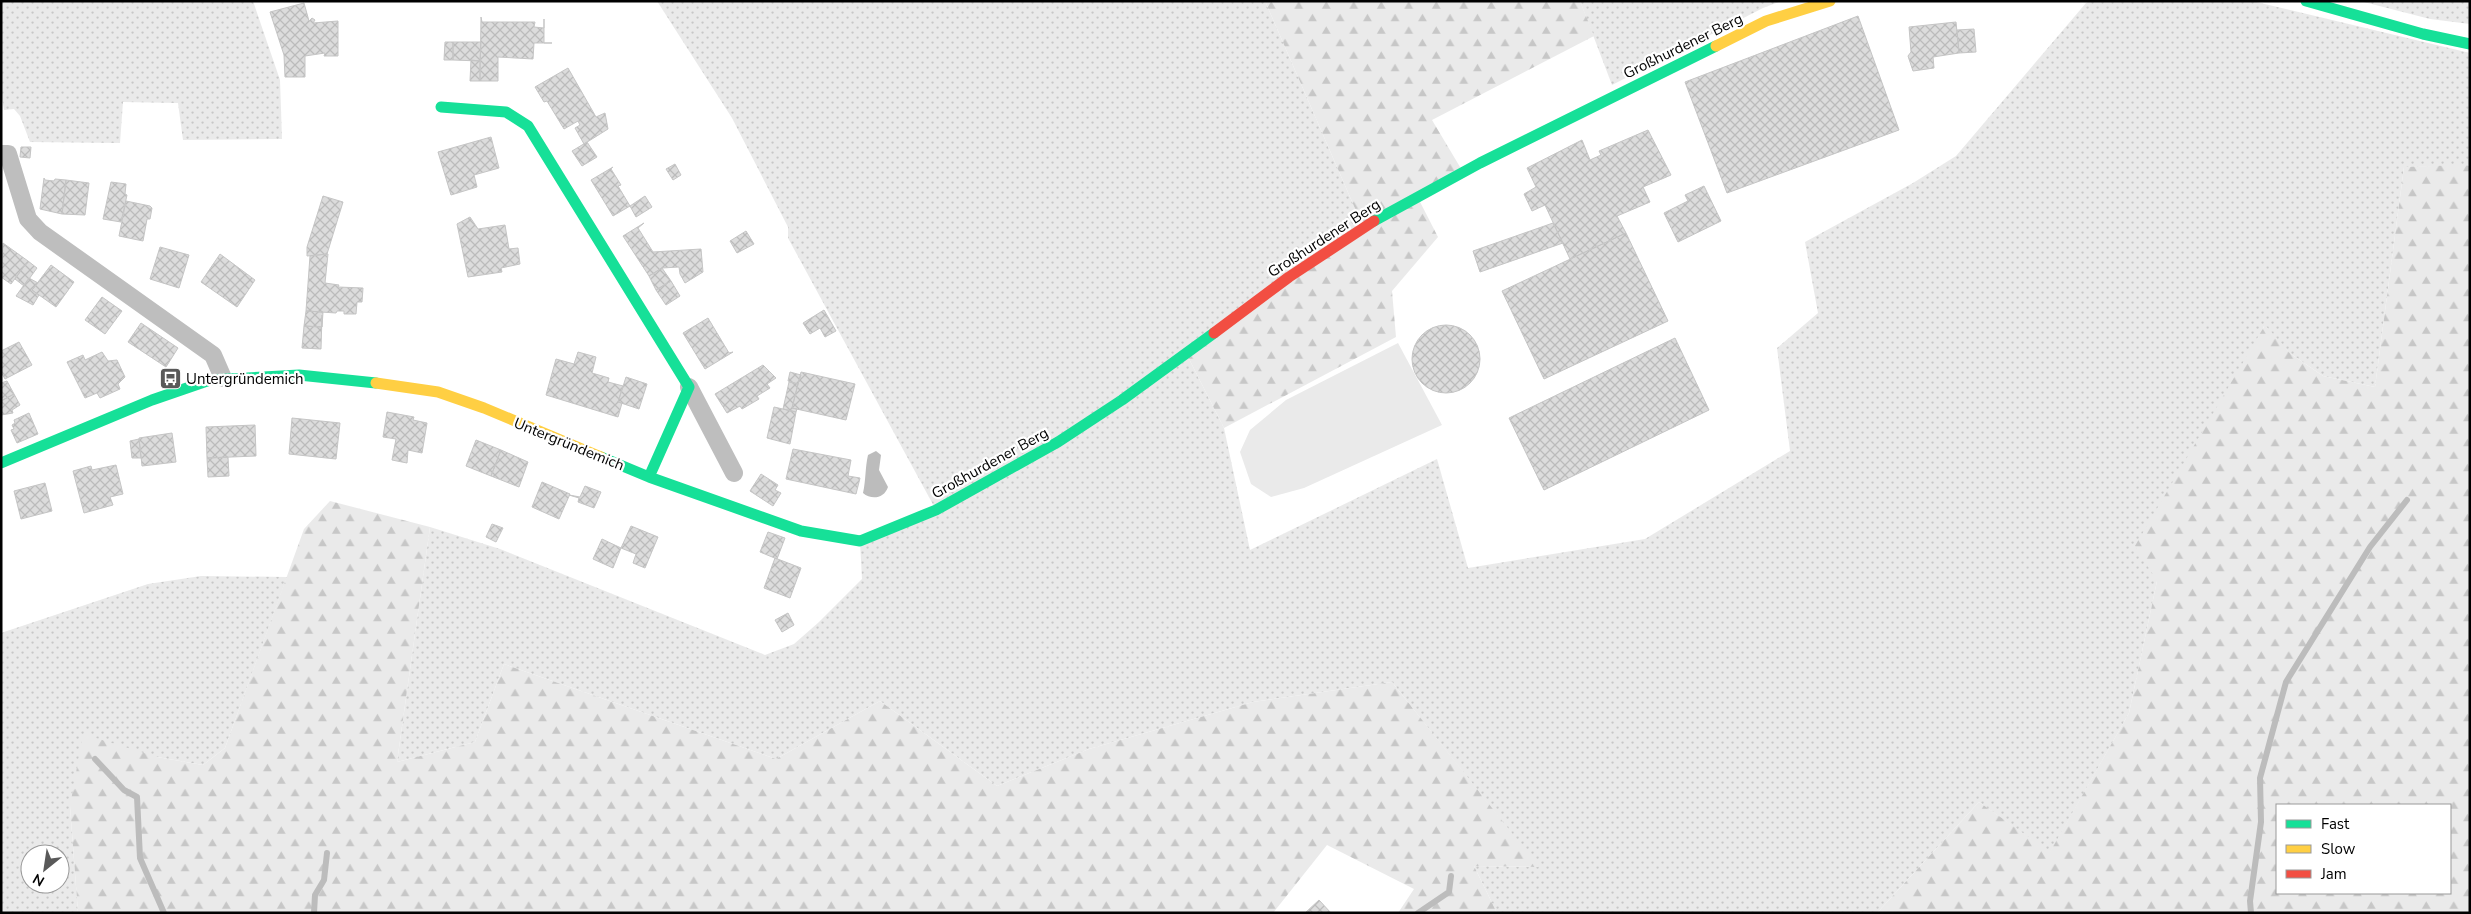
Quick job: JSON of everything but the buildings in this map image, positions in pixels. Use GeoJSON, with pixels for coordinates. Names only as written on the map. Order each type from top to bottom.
{"type":"FeatureCollection","features":[{"type":"Feature","properties":{"kind":"street","name":"Großhurdener Berg"},"geometry":{"type":"LineString","coordinates":[[860,541],[936,510],[1058,442],[1122,400],[1289,277],[1363,227],[1480,163],[1766,21],[1830,1]]}},
{"type":"Feature","properties":{"kind":"street"},"geometry":{"type":"LineString","coordinates":[[2306,1],[2423,34],[2470,44]]}},
{"type":"Feature","properties":{"kind":"street"},"geometry":{"type":"LineString","coordinates":[[441,107],[506,112],[528,126],[689,387],[734,473]]}},
{"type":"Feature","properties":{"kind":"street"},"geometry":{"type":"LineString","coordinates":[[1,154],[8,154],[28,219],[40,232],[213,355],[223,378]]}},
{"type":"Feature","properties":{"kind":"street","name":"Untergründemich"},"geometry":{"type":"LineString","coordinates":[[1,463],[152,400],[210,380],[299,375],[354,380],[438,392],[484,408],[650,477],[800,532],[860,541]]}},
{"type":"Feature","properties":{"kind":"street"},"geometry":{"type":"LineString","coordinates":[[650,477],[689,387]]}},
{"type":"Feature","properties":{"kind":"green space"},"geometry":{"type":"Polygon","coordinates":[[[1,1],[253,1],[280,80],[282,139],[183,140],[178,103],[123,102],[120,143],[30,142],[20,116],[14,109],[4,110],[1,93],[1,1]]]}},
{"type":"Feature","properties":{"kind":"green space"},"geometry":{"type":"Polygon","coordinates":[[[657,1],[1265,1],[1363,227],[1186,353],[1224,428],[1250,550],[1437,459],[1468,568],[1645,539],[1790,451],[1777,348],[1818,313],[1805,242],[1913,183],[1956,156],[2086,3],[2090,1],[2252,1],[2470,53],[2470,166],[2404,167],[2375,387],[2323,376],[2291,354],[2264,326],[2157,581],[2129,713],[2050,853],[1979,802],[1877,913],[1497,913],[1474,866],[1538,867],[1392,682],[1253,702],[1089,749],[997,786],[880,701],[776,759],[504,664],[475,742],[397,762],[430,527],[500,549],[765,655],[794,644],[862,579],[860,541],[936,510],[788,238],[788,227],[732,118],[657,1]]]}},
{"type":"Feature","properties":{"kind":"green space"},"geometry":{"type":"Polygon","coordinates":[[[1265,1],[1580,1],[1594,36],[1432,120],[1463,172],[1418,198],[1438,237],[1392,291],[1396,337],[1224,428],[1186,353],[1363,227],[1265,1]]]}},
{"type":"Feature","properties":{"kind":"green space"},"geometry":{"type":"Polygon","coordinates":[[[1580,1],[1781,1],[1763,8],[1612,85],[1580,1]]]}},
{"type":"Feature","properties":{"kind":"green space"},"geometry":{"type":"Polygon","coordinates":[[[2360,1],[2470,1],[2470,24],[2430,19],[2360,1]]]}},
{"type":"Feature","properties":{"kind":"green space"},"geometry":{"type":"Polygon","coordinates":[[[2470,166],[2470,913],[1877,913],[1979,802],[2050,852],[2129,713],[2157,581],[2135,546],[2265,325],[2291,354],[2323,376],[2375,387],[2404,167],[2470,166]]]}},
{"type":"Feature","properties":{"kind":"green space"},"geometry":{"type":"Polygon","coordinates":[[[1398,343],[1442,425],[1304,488],[1271,497],[1251,484],[1240,452],[1250,430],[1286,400],[1398,343]]]}},
{"type":"Feature","properties":{"kind":"green space"},"geometry":{"type":"Polygon","coordinates":[[[330,501],[430,527],[397,762],[475,742],[504,664],[776,759],[880,701],[997,786],[1089,749],[1253,702],[1392,682],[1539,867],[1474,866],[1497,913],[1398,913],[1414,889],[1327,845],[1273,913],[78,913],[70,806],[83,734],[157,757],[203,765],[225,748],[304,529],[330,501]]]}},
{"type":"Feature","properties":{"kind":"green space"},"geometry":{"type":"Polygon","coordinates":[[[201,576],[287,577],[225,748],[203,765],[157,757],[70,806],[78,913],[1,913],[1,633],[148,584],[201,576]]]}},
{"type":"Feature","properties":{"kind":"shaded area"},"geometry":{"type":"Polygon","coordinates":[[[876,451],[881,455],[879,470],[888,487],[884,494],[870,497],[863,493],[866,464],[868,455],[876,451]]]}},
{"type":"Feature","properties":{"kind":"waterway"},"geometry":{"type":"LineString","coordinates":[[2251,913],[2250,901],[2261,822],[2260,778],[2286,682],[2370,547],[2407,500]]}},
{"type":"Feature","properties":{"kind":"waterway"},"geometry":{"type":"LineString","coordinates":[[95,759],[124,790],[137,797],[140,858],[164,913]]}},
{"type":"Feature","properties":{"kind":"waterway"},"geometry":{"type":"LineString","coordinates":[[314,913],[315,895],[324,880],[327,853]]}},
{"type":"Feature","properties":{"kind":"waterway"},"geometry":{"type":"LineString","coordinates":[[1418,913],[1449,892],[1451,876]]}},
{"type":"Feature","properties":{"kind":"traffic: fast"},"geometry":{"type":"LineString","coordinates":[[2306,1],[2423,34],[2470,44]]}},
{"type":"Feature","properties":{"kind":"traffic: fast"},"geometry":{"type":"LineString","coordinates":[[1374,221],[1480,163],[1716,46]]}},
{"type":"Feature","properties":{"kind":"traffic: fast"},"geometry":{"type":"LineString","coordinates":[[441,107],[506,112],[528,126],[689,387],[649,477]]}},
{"type":"Feature","properties":{"kind":"traffic: fast"},"geometry":{"type":"LineString","coordinates":[[601,457],[649,477],[801,531],[860,541],[936,510],[1058,442],[1122,400],[1214,333]]}},
{"type":"Feature","properties":{"kind":"traffic: fast"},"geometry":{"type":"LineString","coordinates":[[1,463],[152,400],[210,380],[299,375],[376,383]]}},
{"type":"Feature","properties":{"kind":"traffic: slow"},"geometry":{"type":"LineString","coordinates":[[1716,46],[1766,21],[1830,1]]}},
{"type":"Feature","properties":{"kind":"traffic: slow"},"geometry":{"type":"LineString","coordinates":[[376,383],[438,392],[484,408],[601,457]]}},
{"type":"Feature","properties":{"kind":"traffic: jam"},"geometry":{"type":"LineString","coordinates":[[1214,333],[1289,277],[1374,221]]}},
{"type":"Feature","properties":{"kind":"place","name":"Untergründemich"},"geometry":{"type":"Point","coordinates":[170,379]}}]}
